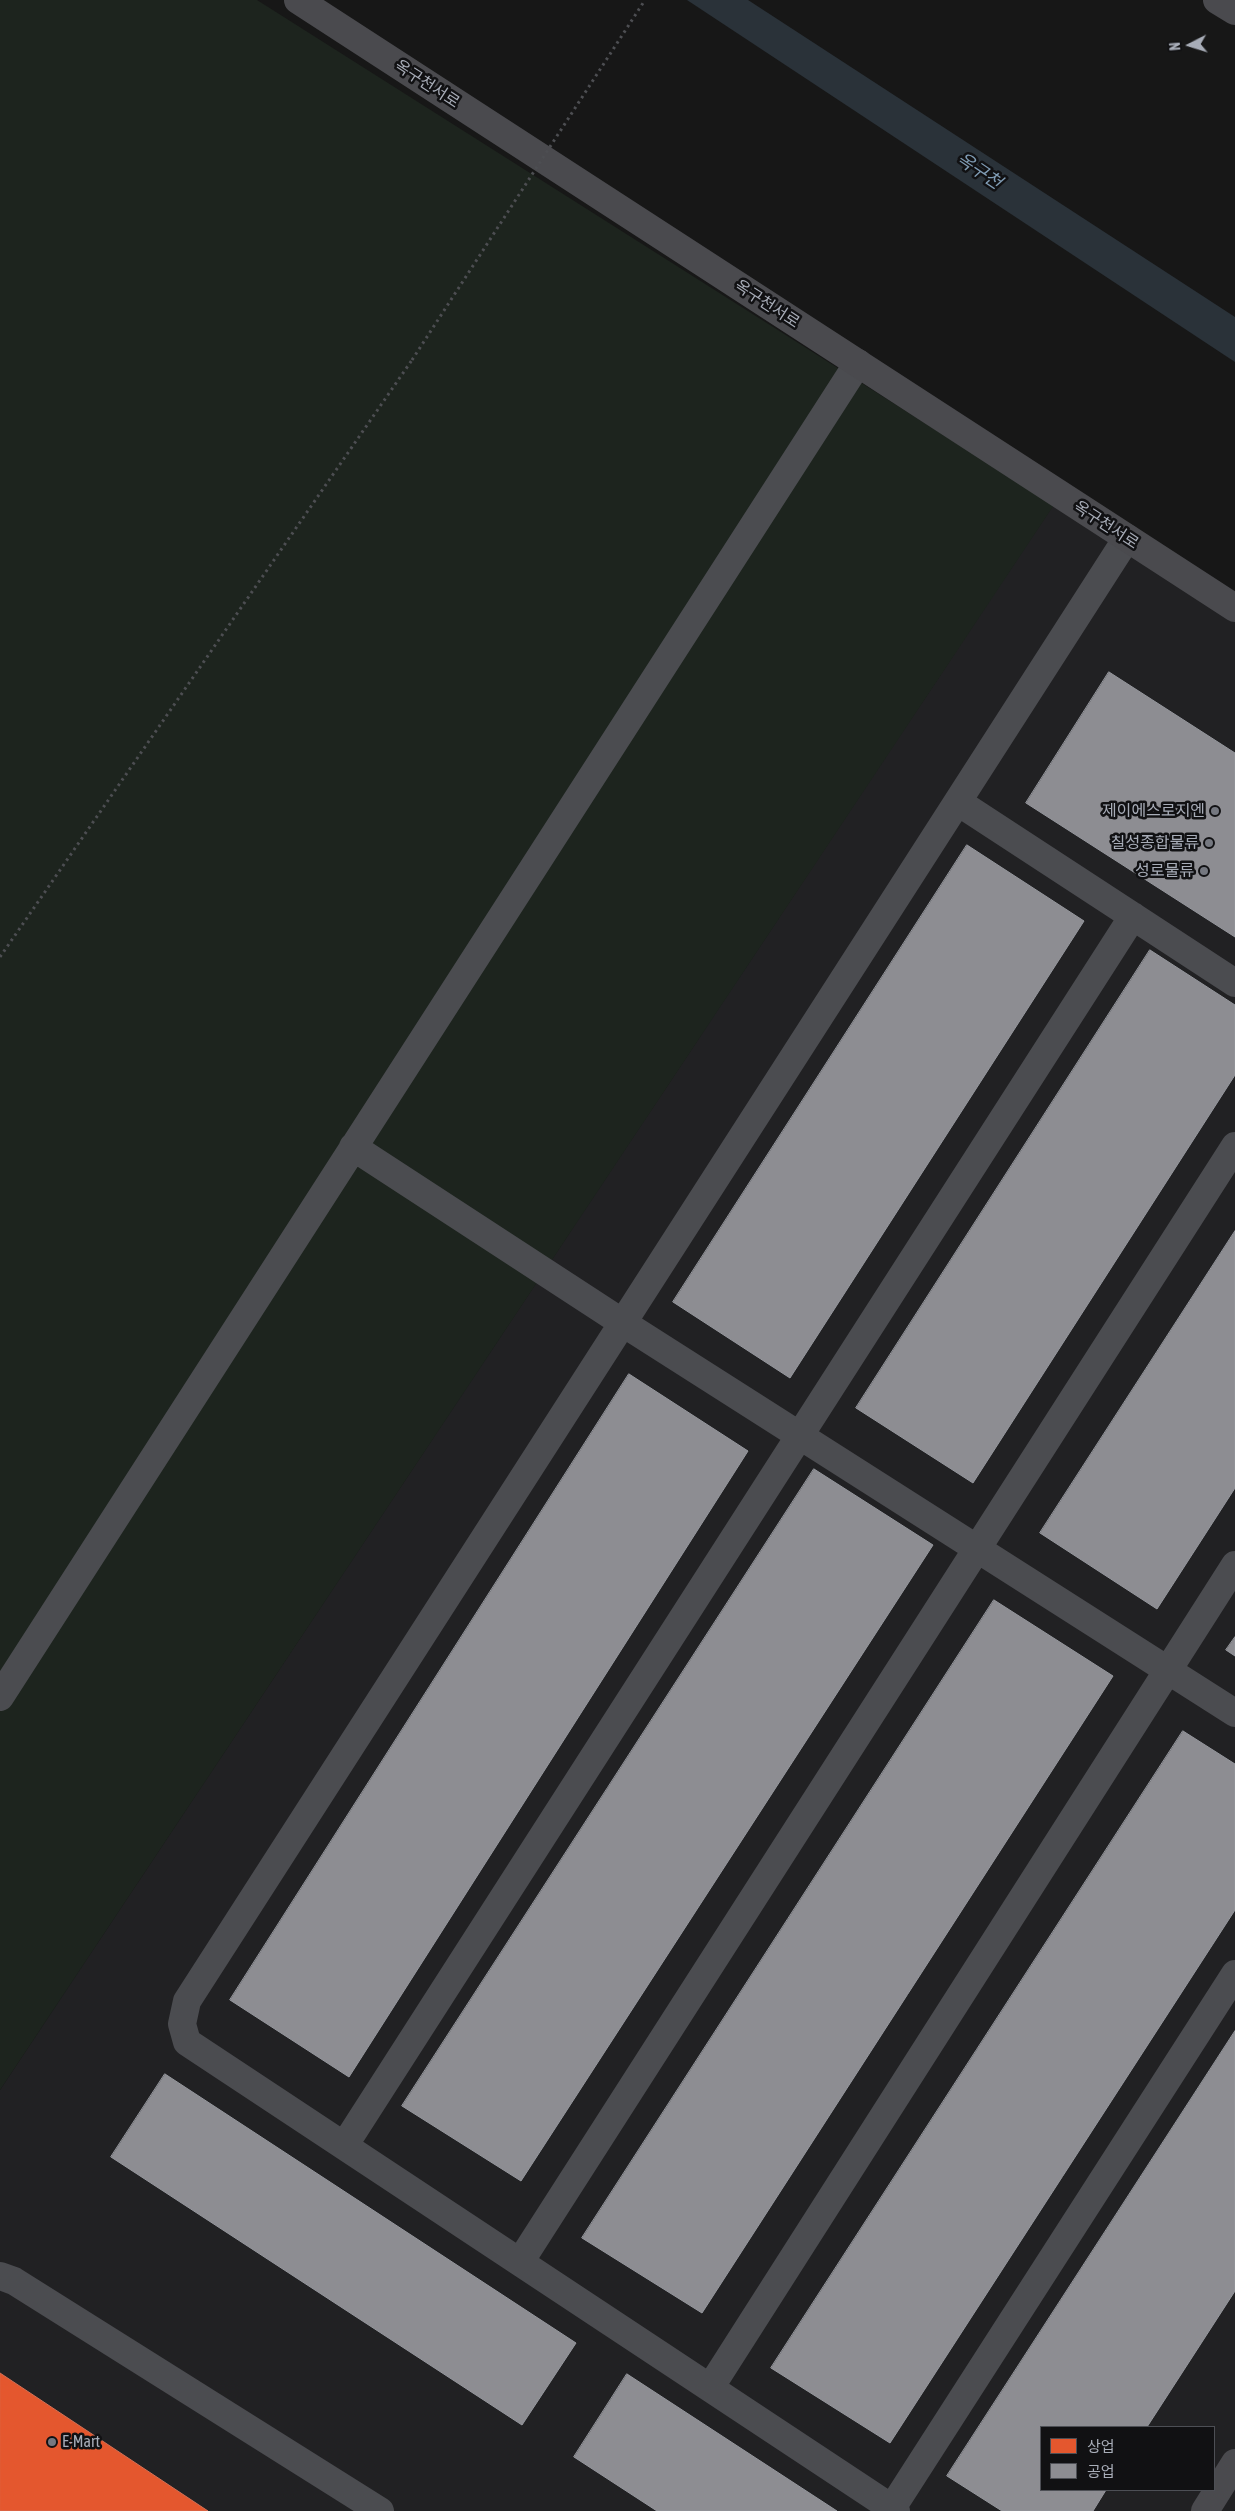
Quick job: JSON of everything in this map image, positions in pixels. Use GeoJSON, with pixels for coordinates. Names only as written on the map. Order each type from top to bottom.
{"type":"FeatureCollection","features":[{"type":"Feature","properties":{"kind":"street","name":"옥구천서로"},"geometry":{"type":"LineString","coordinates":[[298,0],[1235,608]]}},
{"type":"Feature","properties":{"kind":"street"},"geometry":{"type":"LineString","coordinates":[[1217,0],[1235,11]]}},
{"type":"Feature","properties":{"kind":"street"},"geometry":{"type":"LineString","coordinates":[[0,1697],[858,363]]}},
{"type":"Feature","properties":{"kind":"street"},"geometry":{"type":"LineString","coordinates":[[1127,538],[187,2001],[182,2024],[187,2042],[894,2510],[1235,1974]]}},
{"type":"Feature","properties":{"kind":"street"},"geometry":{"type":"LineString","coordinates":[[958,802],[1235,983]]}},
{"type":"Feature","properties":{"kind":"street"},"geometry":{"type":"LineString","coordinates":[[344,2146],[1133,916]]}},
{"type":"Feature","properties":{"kind":"street"},"geometry":{"type":"LineString","coordinates":[[520,2262],[1235,1146]]}},
{"type":"Feature","properties":{"kind":"street"},"geometry":{"type":"LineString","coordinates":[[354,1147],[623,1323],[1235,1713]]}},
{"type":"Feature","properties":{"kind":"street"},"geometry":{"type":"LineString","coordinates":[[710,2388],[1235,1565]]}},
{"type":"Feature","properties":{"kind":"street"},"geometry":{"type":"LineString","coordinates":[[0,2276],[14,2281],[380,2511]]}},
{"type":"Feature","properties":{"kind":"street"},"geometry":{"type":"LineString","coordinates":[[1204,2511],[1235,2464]]}},
{"type":"Feature","properties":{"kind":"path"},"geometry":{"type":"LineString","coordinates":[[0,957],[412,360],[645,0]]}},
{"type":"Feature","properties":{"kind":"shaded area"},"geometry":{"type":"Polygon","coordinates":[[[0,0],[257,0],[1054,505],[0,2090],[0,0]]]}},
{"type":"Feature","properties":{"kind":"shaded area"},"geometry":{"type":"Polygon","coordinates":[[[1060,495],[1235,608],[1235,2511],[0,2511],[0,2090],[1060,495]]]}},
{"type":"Feature","properties":{"kind":"water","name":"옥구천"},"geometry":{"type":"Polygon","coordinates":[[[687,0],[748,0],[1235,317],[1235,362],[687,0]]]}},
{"type":"Feature","properties":{"kind":"building: 상업","name":"E-Mart"},"geometry":{"type":"Polygon","coordinates":[[[0,2373],[208,2511],[0,2511],[0,2373]]]}},
{"type":"Feature","properties":{"kind":"building: 공업"},"geometry":{"type":"Polygon","coordinates":[[[1109,672],[1235,753],[1235,937],[1026,803],[1109,672]]]}},
{"type":"Feature","properties":{"kind":"building: 공업"},"geometry":{"type":"Polygon","coordinates":[[[967,845],[1084,921],[790,1378],[673,1302],[967,845]]]}},
{"type":"Feature","properties":{"kind":"building: 공업"},"geometry":{"type":"Polygon","coordinates":[[[1150,950],[1235,1005],[1235,1075],[973,1483],[856,1408],[1150,950]]]}},
{"type":"Feature","properties":{"kind":"building: 공업"},"geometry":{"type":"Polygon","coordinates":[[[1235,1231],[1235,1488],[1157,1609],[1040,1533],[1235,1231]]]}},
{"type":"Feature","properties":{"kind":"building: 공업"},"geometry":{"type":"Polygon","coordinates":[[[629,1374],[748,1451],[349,2077],[230,2000],[629,1374]]]}},
{"type":"Feature","properties":{"kind":"building: 공업"},"geometry":{"type":"Polygon","coordinates":[[[814,1469],[933,1545],[521,2181],[402,2106],[814,1469]]]}},
{"type":"Feature","properties":{"kind":"building: 공업"},"geometry":{"type":"Polygon","coordinates":[[[994,1600],[1113,1676],[702,2313],[582,2238],[994,1600]]]}},
{"type":"Feature","properties":{"kind":"building: 공업"},"geometry":{"type":"Polygon","coordinates":[[[1235,1637],[1235,1656],[1226,1650],[1235,1637]]]}},
{"type":"Feature","properties":{"kind":"building: 공업"},"geometry":{"type":"Polygon","coordinates":[[[1183,1731],[1235,1764],[1235,1910],[890,2443],[771,2368],[1183,1731]]]}},
{"type":"Feature","properties":{"kind":"building: 공업"},"geometry":{"type":"Polygon","coordinates":[[[1235,2031],[1235,2291],[1148,2426],[1040,2426],[1040,2491],[1105,2491],[1093,2511],[1002,2511],[947,2476],[1235,2031]]]}},
{"type":"Feature","properties":{"kind":"building: 공업"},"geometry":{"type":"Polygon","coordinates":[[[165,2074],[576,2343],[522,2425],[111,2157],[165,2074]]]}},
{"type":"Feature","properties":{"kind":"building: 공업"},"geometry":{"type":"Polygon","coordinates":[[[627,2374],[837,2511],[657,2511],[574,2457],[627,2374]]]}},
{"type":"Feature","properties":{"kind":"place","name":"제이에스로지엔"},"geometry":{"type":"Point","coordinates":[1215,811]}},
{"type":"Feature","properties":{"kind":"place","name":"칠성종합물류"},"geometry":{"type":"Point","coordinates":[1209,843]}},
{"type":"Feature","properties":{"kind":"place","name":"성로물류"},"geometry":{"type":"Point","coordinates":[1204,871]}},
{"type":"Feature","properties":{"kind":"place","name":"E-Mart"},"geometry":{"type":"Point","coordinates":[52,2442]}}]}
